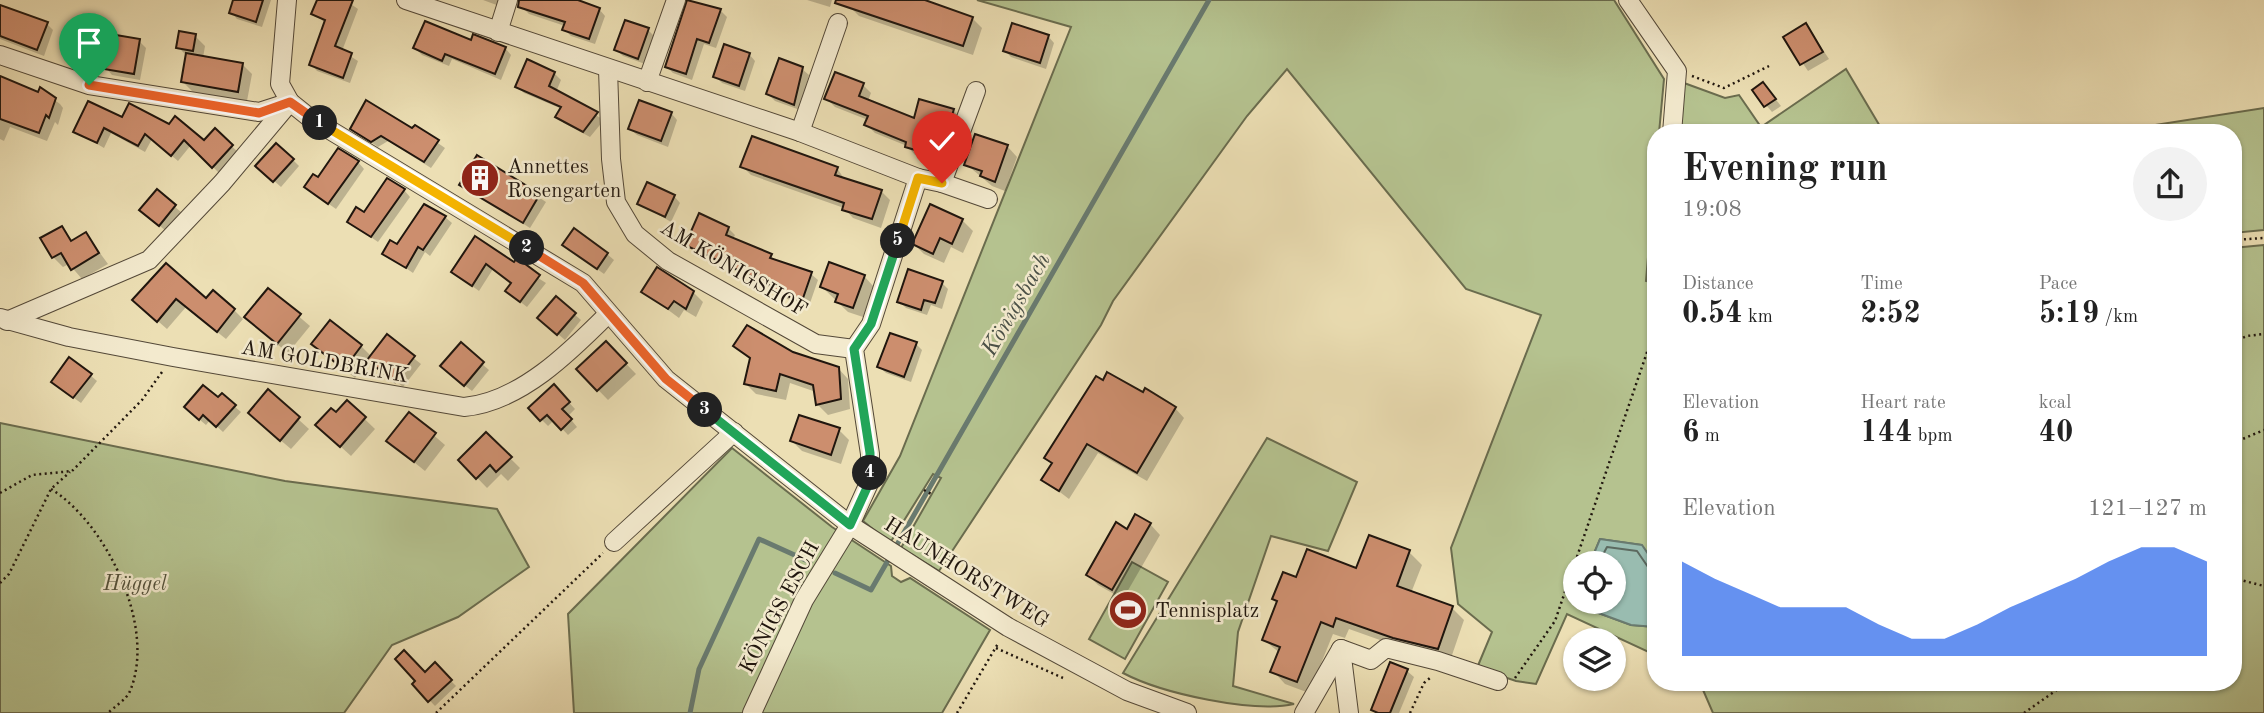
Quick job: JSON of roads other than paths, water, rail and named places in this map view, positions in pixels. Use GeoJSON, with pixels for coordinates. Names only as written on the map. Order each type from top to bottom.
{"type":"FeatureCollection","features":[{"type":"Feature","properties":{"kind":"street"},"geometry":{"type":"LineString","coordinates":[[0,55],[89,85],[259,113],[290,102],[280,84],[287,0]]}},
{"type":"Feature","properties":{"kind":"street"},"geometry":{"type":"LineString","coordinates":[[406,0],[800,132],[918,178],[942,183],[988,199]]}},
{"type":"Feature","properties":{"kind":"street"},"geometry":{"type":"LineString","coordinates":[[498,32],[508,0]]}},
{"type":"Feature","properties":{"kind":"street"},"geometry":{"type":"LineString","coordinates":[[647,82],[676,0]]}},
{"type":"Feature","properties":{"kind":"street"},"geometry":{"type":"LineString","coordinates":[[1628,0],[1677,71],[1673,124]]}},
{"type":"Feature","properties":{"kind":"street"},"geometry":{"type":"LineString","coordinates":[[800,132],[838,23]]}},
{"type":"Feature","properties":{"kind":"street","name":"AM KÖNIGSHOF"},"geometry":{"type":"LineString","coordinates":[[608,69],[615,202],[635,234],[668,261],[816,344],[854,349]]}},
{"type":"Feature","properties":{"kind":"street"},"geometry":{"type":"LineString","coordinates":[[942,183],[976,91]]}},
{"type":"Feature","properties":{"kind":"street","name":"HAUNHORSTWEG"},"geometry":{"type":"LineString","coordinates":[[290,102],[583,283],[666,379],[850,525],[1008,627],[1127,691],[1187,713]]}},
{"type":"Feature","properties":{"kind":"street","name":"AM GOLDBRINK"},"geometry":{"type":"LineString","coordinates":[[3,320],[149,260],[222,183],[290,102]]}},
{"type":"Feature","properties":{"kind":"street"},"geometry":{"type":"LineString","coordinates":[[850,525],[870,481],[870,453],[854,349],[871,324],[918,178]]}},
{"type":"Feature","properties":{"kind":"street","name":"AM GOLDBRINK"},"geometry":{"type":"LineString","coordinates":[[3,320],[173,357],[464,407],[483,405],[507,395],[572,350],[608,314]]}},
{"type":"Feature","properties":{"kind":"street"},"geometry":{"type":"LineString","coordinates":[[614,542],[734,432]]}},
{"type":"Feature","properties":{"kind":"street","name":"KÖNIGS ESCH"},"geometry":{"type":"LineString","coordinates":[[752,713],[804,600],[850,525]]}},
{"type":"Feature","properties":{"kind":"street"},"geometry":{"type":"LineString","coordinates":[[1341,649],[1371,660],[1386,648],[1438,661],[1498,681]]}},
{"type":"Feature","properties":{"kind":"street"},"geometry":{"type":"LineString","coordinates":[[1304,713],[1341,649]]}},
{"type":"Feature","properties":{"kind":"street"},"geometry":{"type":"LineString","coordinates":[[1341,649],[1349,713]]}},
{"type":"Feature","properties":{"kind":"water"},"geometry":{"type":"Polygon","coordinates":[[[1600,539],[1642,545],[1647,552],[1647,626],[1631,625],[1601,614],[1626,614],[1626,551],[1595,551],[1600,539]]]}},
{"type":"Feature","properties":{"kind":"waterway","name":"Königsbach"},"geometry":{"type":"LineString","coordinates":[[835,573],[871,590],[1209,0]]}},
{"type":"Feature","properties":{"kind":"waterway","name":"Königsbach"},"geometry":{"type":"LineString","coordinates":[[690,713],[699,669],[759,539],[810,562]]}},
{"type":"Feature","properties":{"kind":"place","name":"Annettes Rosengarten"},"geometry":{"type":"Point","coordinates":[480,178]}},
{"type":"Feature","properties":{"kind":"place","name":"Tennisplatz"},"geometry":{"type":"Point","coordinates":[1128,610]}},
{"type":"Feature","properties":{"kind":"park label","name":"Hüggel"},"geometry":{"type":"Point","coordinates":[135,583]}}]}
